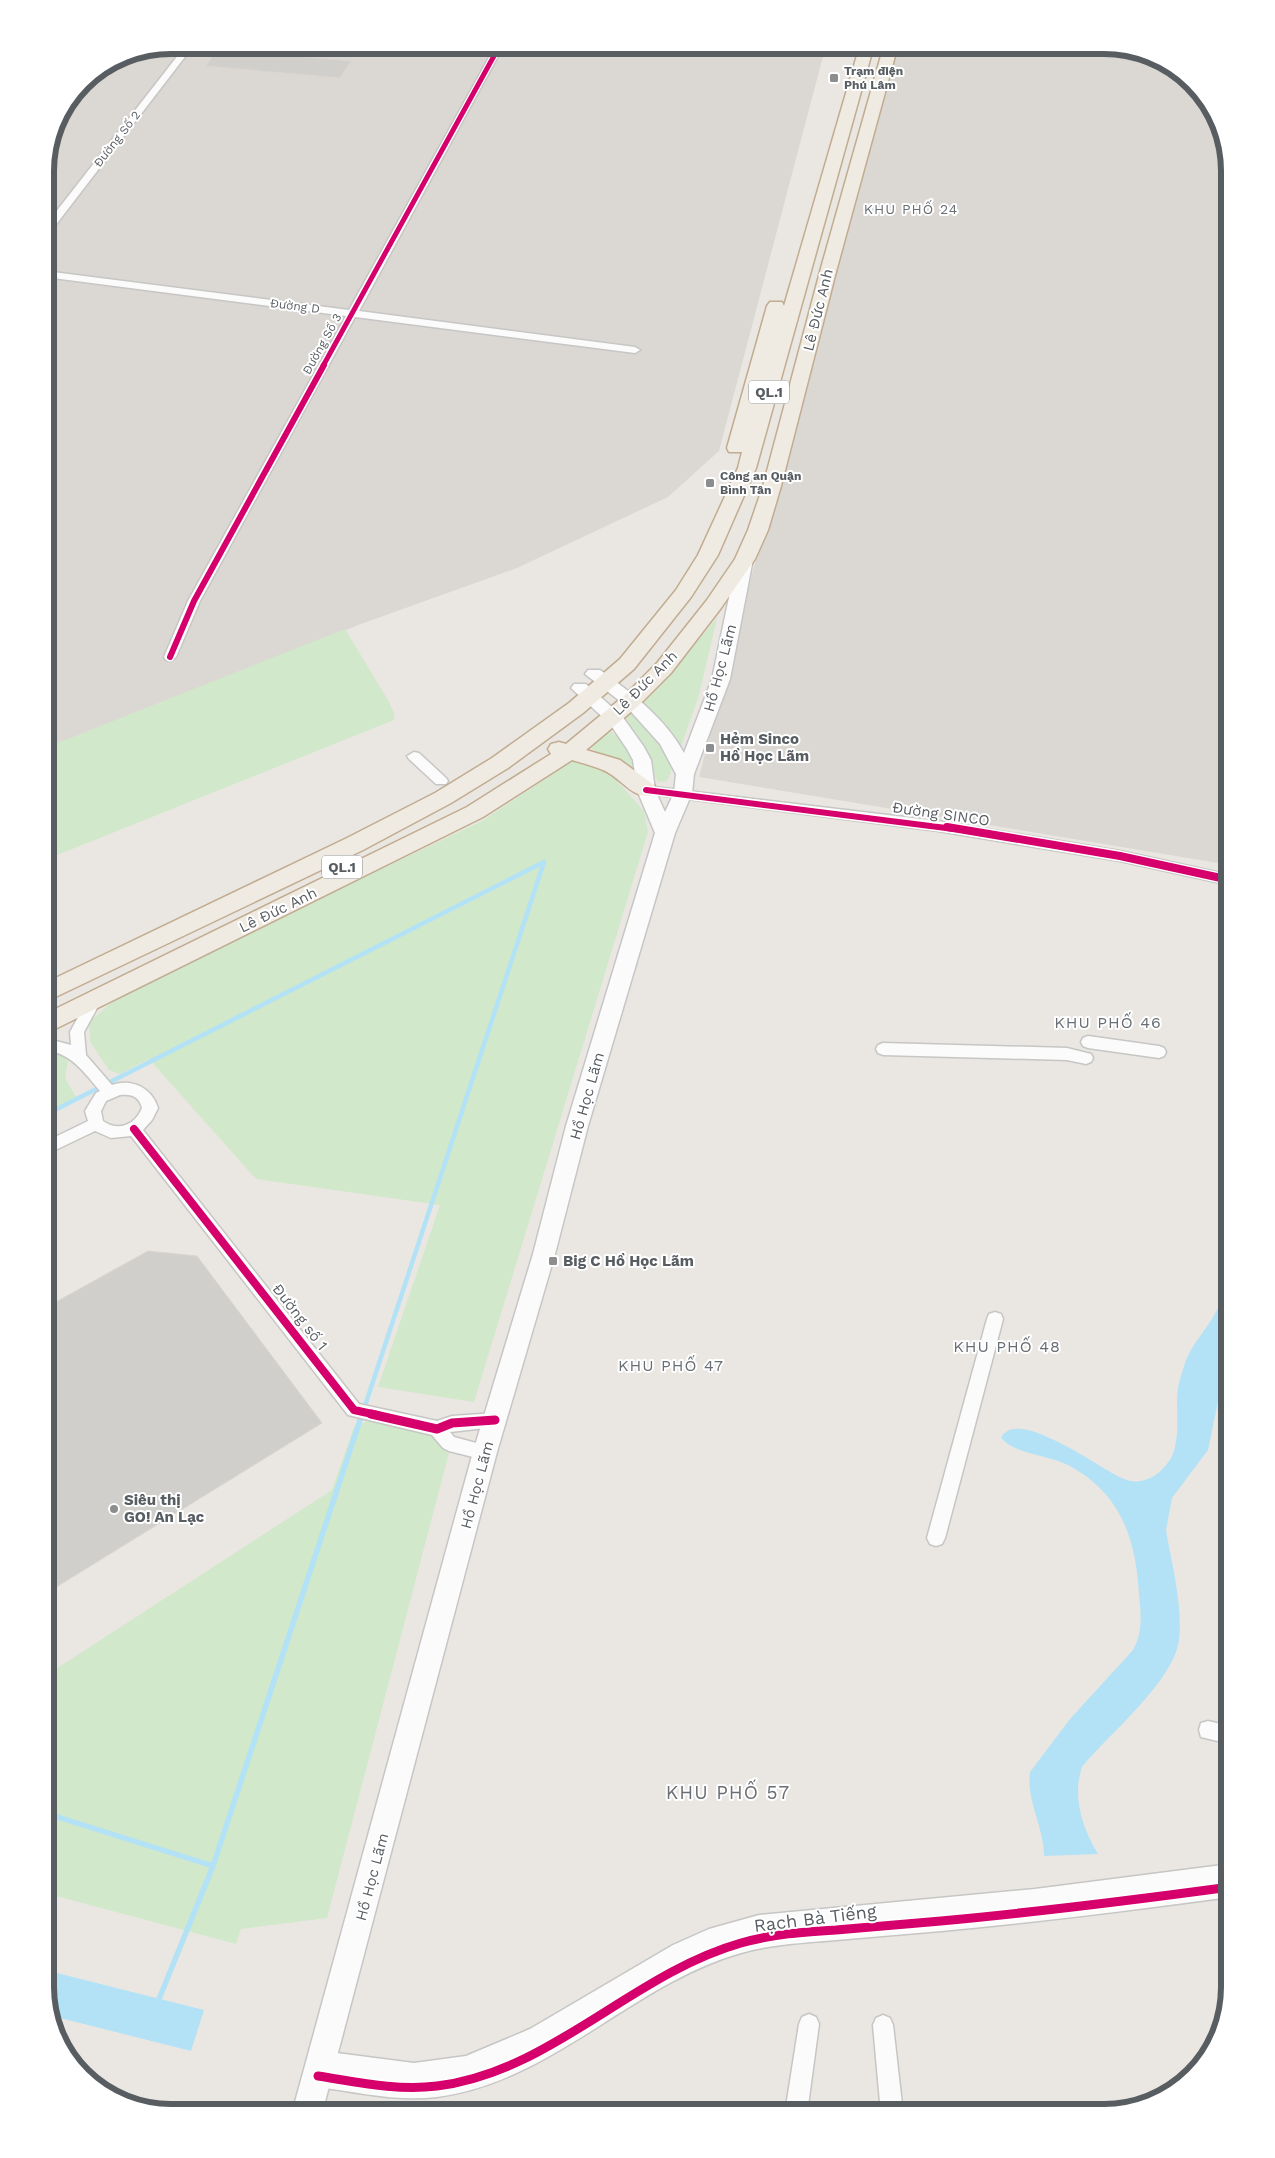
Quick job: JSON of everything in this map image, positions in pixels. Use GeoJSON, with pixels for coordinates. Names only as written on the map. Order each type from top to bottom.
{"type":"FeatureCollection","features":[{"type":"Feature","properties":{"kind":"highway","name":"Lê Đức Anh"},"geometry":{"type":"LineString","coordinates":[[54,989],[355,844],[443,798],[604,695],[629,636],[675,577],[699,542],[720,496],[851,54]]}},
{"type":"Feature","properties":{"kind":"highway","name":"Lê Đức Anh"},"geometry":{"type":"LineString","coordinates":[[54,1020],[475,812],[561,749],[698,574],[747,468],[864,54]]}},
{"type":"Feature","properties":{"kind":"highway","name":"Lê Đức Anh"},"geometry":{"type":"LineString","coordinates":[[878,54],[878,67]]}},
{"type":"Feature","properties":{"kind":"highway","name":"Lê Đức Anh"},"geometry":{"type":"LineString","coordinates":[[54,976],[441,781],[502,744],[664,668],[714,604],[743,552],[766,463],[878,67],[886,54]]}},
{"type":"Feature","properties":{"kind":"highway","name":"Lê Đức Anh"},"geometry":{"type":"LineString","coordinates":[[54,1006],[419,830],[503,780],[561,749]]}},
{"type":"Feature","properties":{"kind":"highway"},"geometry":{"type":"LineString","coordinates":[[561,749],[612,765],[646,790]]}},
{"type":"Feature","properties":{"kind":"main road","name":"Hồ Học Lãm"},"geometry":{"type":"LineString","coordinates":[[310,2104],[485,1452],[544,1254],[577,1126],[665,833],[721,679],[743,552]]}},
{"type":"Feature","properties":{"kind":"main road"},"geometry":{"type":"LineString","coordinates":[[604,695],[668,741],[684,784]]}},
{"type":"Feature","properties":{"kind":"main road"},"geometry":{"type":"LineString","coordinates":[[604,695],[642,760],[646,790],[665,833]]}},
{"type":"Feature","properties":{"kind":"street","name":"Đường Số 2"},"geometry":{"type":"LineString","coordinates":[[54,221],[183,54]]}},
{"type":"Feature","properties":{"kind":"street","name":"Đường Số 3"},"geometry":{"type":"LineString","coordinates":[[170,657],[194,601],[495,54]]}},
{"type":"Feature","properties":{"kind":"street"},"geometry":{"type":"LineString","coordinates":[[1114,54],[1144,61]]}},
{"type":"Feature","properties":{"kind":"street","name":"Đường D"},"geometry":{"type":"LineString","coordinates":[[54,275],[634,350]]}},
{"type":"Feature","properties":{"kind":"street"},"geometry":{"type":"LineString","coordinates":[[414,756],[441,781]]}},
{"type":"Feature","properties":{"kind":"street","name":"Đường SINCO"},"geometry":{"type":"LineString","coordinates":[[646,790],[684,784],[1120,856],[1221,878]]}},
{"type":"Feature","properties":{"kind":"street"},"geometry":{"type":"LineString","coordinates":[[79,1055],[77,1032],[95,999]]}},
{"type":"Feature","properties":{"kind":"street"},"geometry":{"type":"LineString","coordinates":[[1088,1042],[1159,1052]]}},
{"type":"Feature","properties":{"kind":"street"},"geometry":{"type":"LineString","coordinates":[[54,1044],[79,1055],[109,1092]]}},
{"type":"Feature","properties":{"kind":"street"},"geometry":{"type":"LineString","coordinates":[[882,1049],[1067,1054],[1086,1058]]}},
{"type":"Feature","properties":{"kind":"street"},"geometry":{"type":"LineString","coordinates":[[118,1089],[137,1091],[149,1101],[148,1116],[134,1129],[117,1133],[101,1129],[96,1124],[92,1110],[101,1097],[109,1092],[118,1089]]}},
{"type":"Feature","properties":{"kind":"street"},"geometry":{"type":"LineString","coordinates":[[54,1145],[96,1124]]}},
{"type":"Feature","properties":{"kind":"street","name":"Đường số 1"},"geometry":{"type":"LineString","coordinates":[[134,1129],[354,1410],[438,1429],[452,1423],[495,1420]]}},
{"type":"Feature","properties":{"kind":"street"},"geometry":{"type":"LineString","coordinates":[[936,1538],[995,1319]]}},
{"type":"Feature","properties":{"kind":"street","name":"Đường số 1"},"geometry":{"type":"LineString","coordinates":[[438,1429],[449,1443],[485,1452]]}},
{"type":"Feature","properties":{"kind":"street"},"geometry":{"type":"LineString","coordinates":[[1208,1730],[1221,1733]]}},
{"type":"Feature","properties":{"kind":"street","name":"Rạch Bà Tiếng"},"geometry":{"type":"LineString","coordinates":[[320,2069],[414,2074],[466,2067],[537,2036],[680,1952],[709,1939],[759,1925],[1017,1901],[1221,1875]]}},
{"type":"Feature","properties":{"kind":"street","name":"Rạch Bà Tiếng"},"geometry":{"type":"LineString","coordinates":[[320,2069],[413,2088],[450,2084],[486,2074],[542,2048],[686,1963],[714,1952],[762,1938],[1038,1912],[1221,1888]]}},
{"type":"Feature","properties":{"kind":"street"},"geometry":{"type":"LineString","coordinates":[[797,2104],[809,2024]]}},
{"type":"Feature","properties":{"kind":"street"},"geometry":{"type":"LineString","coordinates":[[883,2025],[891,2104]]}},
{"type":"Feature","properties":{"kind":"shaded area"},"geometry":{"type":"Polygon","coordinates":[[[163,54],[824,54],[719,451],[668,497],[517,568],[361,624],[54,751],[54,163],[56,148],[63,126],[69,112],[78,99],[99,78],[112,69],[133,60],[163,54]]]}},
{"type":"Feature","properties":{"kind":"shaded area"},"geometry":{"type":"Polygon","coordinates":[[[895,54],[1112,54],[1142,60],[1169,73],[1181,83],[1202,106],[1209,119],[1219,148],[1221,170],[1221,864],[699,777],[776,483],[895,54]]]}},
{"type":"Feature","properties":{"kind":"green space"},"geometry":{"type":"Polygon","coordinates":[[[717,618],[699,695],[681,747],[639,698],[681,660],[717,618]]]}},
{"type":"Feature","properties":{"kind":"green space"},"geometry":{"type":"Polygon","coordinates":[[[345,629],[394,713],[394,720],[54,856],[54,744],[345,629]]]}},
{"type":"Feature","properties":{"kind":"green space"},"geometry":{"type":"Polygon","coordinates":[[[631,712],[655,734],[669,756],[672,767],[667,781],[658,782],[655,777],[653,764],[625,717],[631,712]]]}},
{"type":"Feature","properties":{"kind":"green space"},"geometry":{"type":"Polygon","coordinates":[[[607,729],[618,737],[629,752],[633,773],[587,746],[607,729]]]}},
{"type":"Feature","properties":{"kind":"green space"},"geometry":{"type":"Polygon","coordinates":[[[574,760],[589,763],[615,779],[644,811],[648,832],[474,1402],[378,1387],[440,1205],[256,1179],[149,1059],[120,1074],[109,1070],[90,1042],[89,1022],[124,992],[482,821],[574,760]]]}},
{"type":"Feature","properties":{"kind":"green space"},"geometry":{"type":"Polygon","coordinates":[[[54,1051],[69,1054],[65,1078],[76,1097],[54,1108],[54,1051]]]}},
{"type":"Feature","properties":{"kind":"green space"},"geometry":{"type":"Polygon","coordinates":[[[372,1419],[437,1433],[450,1449],[327,1918],[241,1929],[236,1944],[54,1895],[54,1670],[332,1490],[354,1427],[372,1419]]]}},
{"type":"Feature","properties":{"kind":"water"},"geometry":{"type":"Polygon","coordinates":[[[1221,1302],[1221,1387],[1208,1450],[1172,1498],[1166,1530],[1180,1613],[1179,1640],[1175,1656],[1166,1673],[1153,1690],[1082,1767],[1078,1789],[1080,1812],[1087,1834],[1098,1854],[1044,1856],[1041,1835],[1030,1793],[1030,1772],[1070,1719],[1133,1650],[1138,1637],[1140,1623],[1137,1574],[1129,1537],[1122,1520],[1113,1504],[1101,1489],[1086,1476],[1068,1465],[1015,1448],[1001,1438],[1010,1430],[1023,1429],[1041,1434],[1060,1443],[1127,1480],[1141,1481],[1155,1475],[1166,1465],[1175,1448],[1178,1388],[1187,1358],[1221,1302]]]}},
{"type":"Feature","properties":{"kind":"water"},"geometry":{"type":"Polygon","coordinates":[[[54,1972],[204,2010],[191,2051],[58,2018],[55,2003],[54,1972]]]}},
{"type":"Feature","properties":{"kind":"building"},"geometry":{"type":"Polygon","coordinates":[[[214,54],[273,54],[351,61],[340,78],[206,66],[214,54]]]}},
{"type":"Feature","properties":{"kind":"building","name":"Siêu thị GO! An Lạc"},"geometry":{"type":"Polygon","coordinates":[[[148,1251],[197,1256],[322,1423],[54,1588],[54,1303],[148,1251]]]}},
{"type":"Feature","properties":{"kind":"waterway"},"geometry":{"type":"LineString","coordinates":[[54,1110],[544,862],[362,1415]]}},
{"type":"Feature","properties":{"kind":"waterway"},"geometry":{"type":"LineString","coordinates":[[213,1866],[362,1414]]}},
{"type":"Feature","properties":{"kind":"waterway"},"geometry":{"type":"LineString","coordinates":[[54,1816],[213,1866]]}},
{"type":"Feature","properties":{"kind":"waterway"},"geometry":{"type":"LineString","coordinates":[[157,2004],[213,1866]]}},
{"type":"Feature","properties":{"kind":"cycle path"},"geometry":{"type":"LineString","coordinates":[[170,657],[194,601],[495,54]]}},
{"type":"Feature","properties":{"kind":"cycle path"},"geometry":{"type":"LineString","coordinates":[[646,790],[938,826],[1120,856],[1221,878]]}},
{"type":"Feature","properties":{"kind":"cycle path"},"geometry":{"type":"LineString","coordinates":[[134,1129],[354,1410],[437,1429],[452,1423],[495,1420]]}},
{"type":"Feature","properties":{"kind":"cycle path"},"geometry":{"type":"LineString","coordinates":[[318,2076],[384,2086],[418,2087],[451,2084],[490,2073],[527,2057],[666,1973],[703,1956],[754,1940],[806,1932],[1045,1911],[1221,1888]]}},
{"type":"Feature","properties":{"kind":"place","name":"Trạm điện Phú Lâm"},"geometry":{"type":"Point","coordinates":[834,78]}},
{"type":"Feature","properties":{"kind":"place","name":"Công an Quận Bình Tân"},"geometry":{"type":"Point","coordinates":[710,483]}},
{"type":"Feature","properties":{"kind":"place","name":"Hẻm Sinco Hồ Học Lãm"},"geometry":{"type":"Point","coordinates":[710,748]}},
{"type":"Feature","properties":{"kind":"place","name":"Big C Hồ Học Lãm"},"geometry":{"type":"Point","coordinates":[553,1261]}},
{"type":"Feature","properties":{"kind":"place","name":"Siêu thị GO! An Lạc"},"geometry":{"type":"Point","coordinates":[114,1509]}},
{"type":"Feature","properties":{"kind":"district","name":"KHU PHỐ 24"},"geometry":{"type":"Point","coordinates":[911,209]}},
{"type":"Feature","properties":{"kind":"district","name":"KHU PHỐ 46"},"geometry":{"type":"Point","coordinates":[1108,1022]}},
{"type":"Feature","properties":{"kind":"district","name":"KHU PHỐ 48"},"geometry":{"type":"Point","coordinates":[1007,1346]}},
{"type":"Feature","properties":{"kind":"district","name":"KHU PHỐ 47"},"geometry":{"type":"Point","coordinates":[671,1365]}},
{"type":"Feature","properties":{"kind":"district","name":"KHU PHỐ 57"},"geometry":{"type":"Point","coordinates":[728,1792]}}]}
